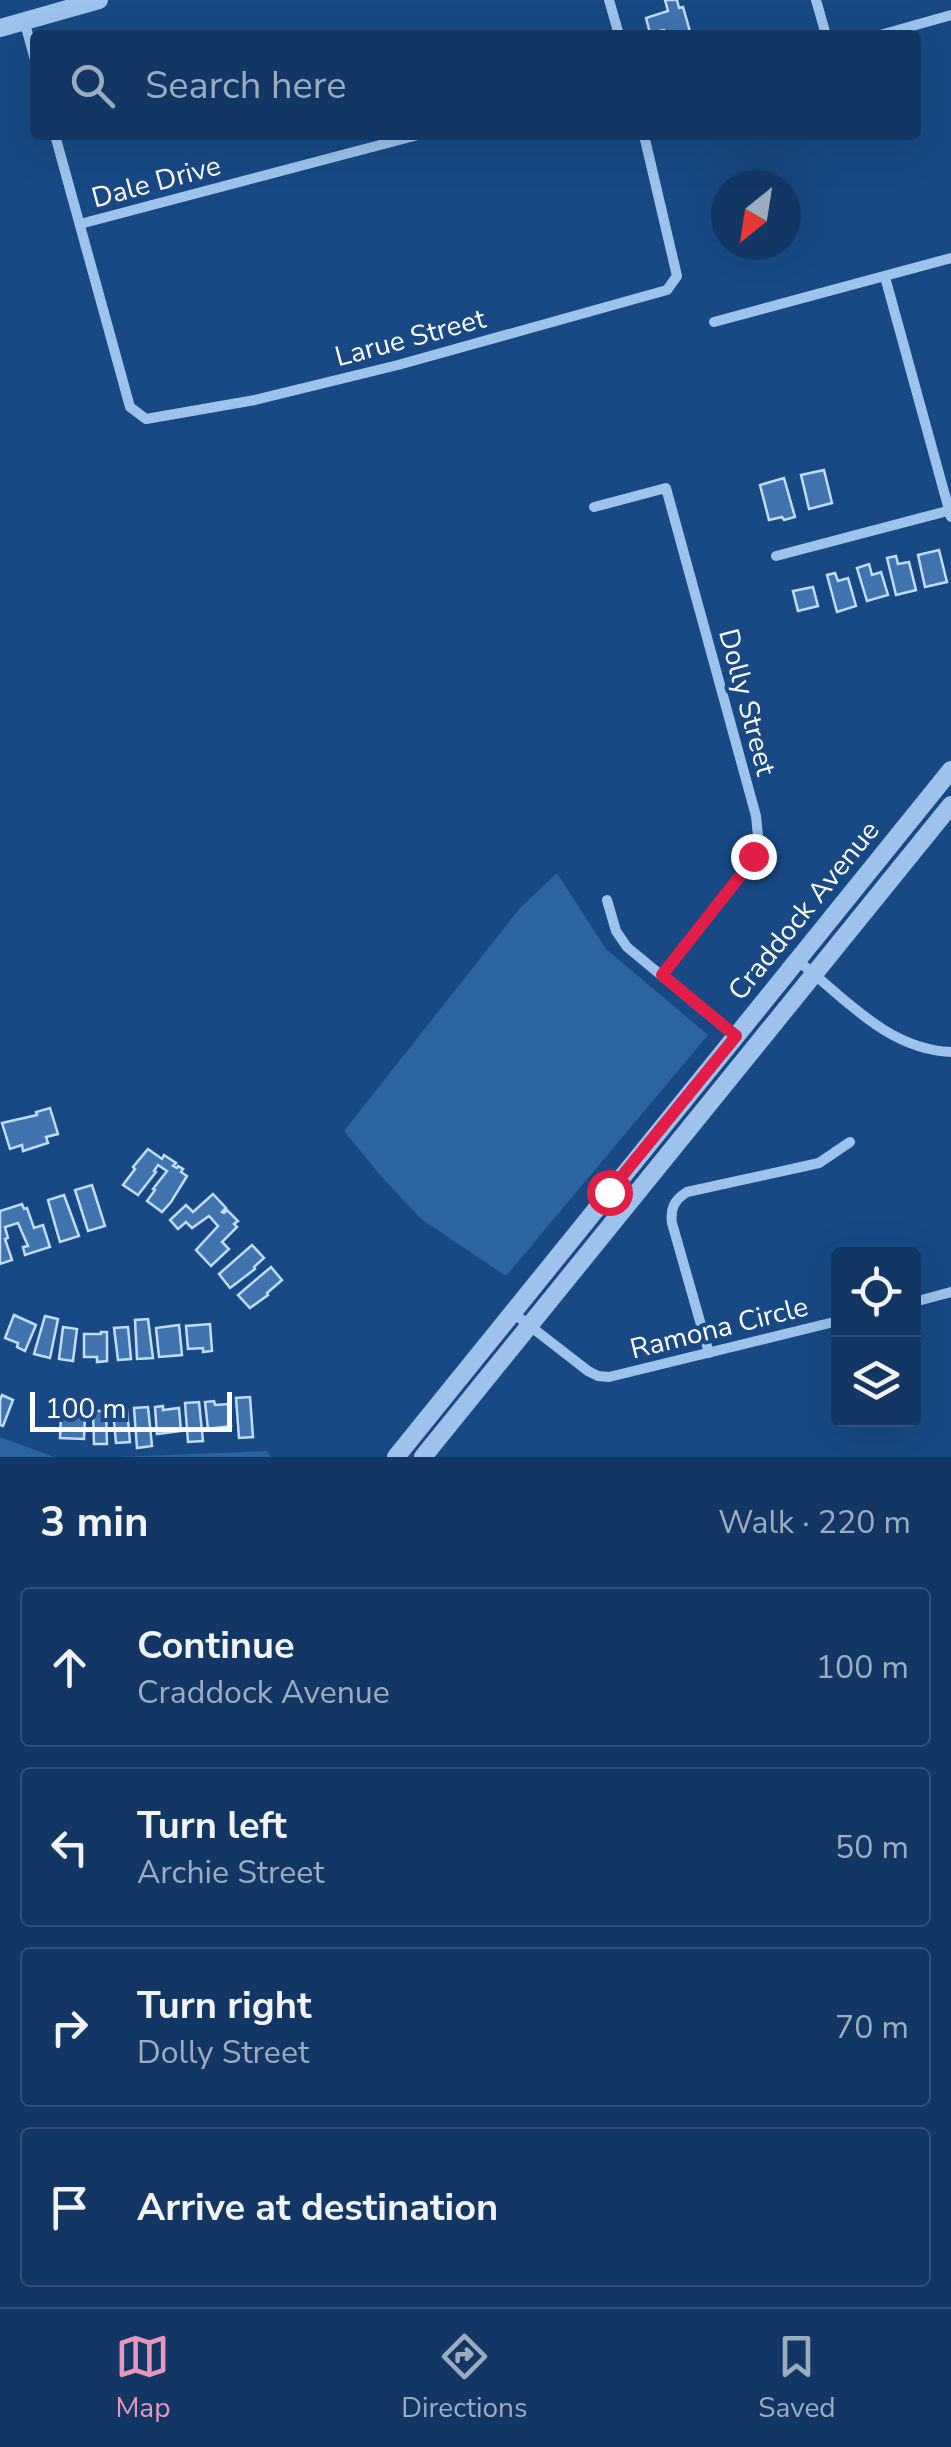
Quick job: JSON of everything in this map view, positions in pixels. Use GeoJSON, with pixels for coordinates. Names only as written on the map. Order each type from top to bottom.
{"type":"FeatureCollection","features":[{"type":"Feature","properties":{"kind":"street"},"geometry":{"type":"LineString","coordinates":[[0,28],[99,0]]}},
{"type":"Feature","properties":{"kind":"street"},"geometry":{"type":"LineString","coordinates":[[609,0],[617,30]]}},
{"type":"Feature","properties":{"kind":"street"},"geometry":{"type":"LineString","coordinates":[[816,0],[825,30]]}},
{"type":"Feature","properties":{"kind":"street"},"geometry":{"type":"LineString","coordinates":[[899,30],[951,16]]}},
{"type":"Feature","properties":{"kind":"street"},"geometry":{"type":"LineString","coordinates":[[24,20],[30,42]]}},
{"type":"Feature","properties":{"kind":"street"},"geometry":{"type":"LineString","coordinates":[[56,140],[80,224]]}},
{"type":"Feature","properties":{"kind":"street","name":"Dale Drive"},"geometry":{"type":"LineString","coordinates":[[80,224],[399,140]]}},
{"type":"Feature","properties":{"kind":"street","name":"Larue Street"},"geometry":{"type":"LineString","coordinates":[[80,224],[130,407],[146,418],[254,400],[398,365],[666,290],[676,276],[645,140]]}},
{"type":"Feature","properties":{"kind":"street"},"geometry":{"type":"LineString","coordinates":[[714,322],[951,258]]}},
{"type":"Feature","properties":{"kind":"street"},"geometry":{"type":"LineString","coordinates":[[776,556],[950,512],[885,277]]}},
{"type":"Feature","properties":{"kind":"street","name":"Dolly Street"},"geometry":{"type":"LineString","coordinates":[[594,508],[666,488],[756,816],[756,846],[744,871],[662,975]]}},
{"type":"Feature","properties":{"kind":"street","name":"Craddock Avenue"},"geometry":{"type":"LineString","coordinates":[[396,1457],[951,770]]}},
{"type":"Feature","properties":{"kind":"street","name":"Craddock Avenue"},"geometry":{"type":"LineString","coordinates":[[423,1457],[951,805]]}},
{"type":"Feature","properties":{"kind":"street"},"geometry":{"type":"LineString","coordinates":[[607,900],[621,940],[753,1052]]}},
{"type":"Feature","properties":{"kind":"street"},"geometry":{"type":"LineString","coordinates":[[797,960],[874,1024],[903,1042],[931,1051],[951,1052]]}},
{"type":"Feature","properties":{"kind":"street"},"geometry":{"type":"LineString","coordinates":[[709,1354],[672,1224],[678,1197],[819,1162],[850,1142]]}},
{"type":"Feature","properties":{"kind":"street"},"geometry":{"type":"LineString","coordinates":[[921,1300],[951,1292]]}},
{"type":"Feature","properties":{"kind":"street","name":"Ramona Circle"},"geometry":{"type":"LineString","coordinates":[[512,1312],[578,1365],[598,1376],[622,1375],[831,1322]]}},
{"type":"Feature","properties":{"kind":"shaded area"},"geometry":{"type":"Polygon","coordinates":[[[557,873],[606,949],[708,1035],[506,1276],[421,1219],[344,1131],[520,908],[557,873]]]}},
{"type":"Feature","properties":{"kind":"shaded area"},"geometry":{"type":"Polygon","coordinates":[[[0,1437],[54,1457],[0,1457],[0,1437]]]}},
{"type":"Feature","properties":{"kind":"shaded area"},"geometry":{"type":"Polygon","coordinates":[[[267,1451],[271,1457],[118,1457],[267,1451]]]}},
{"type":"Feature","properties":{"kind":"building"},"geometry":{"type":"Polygon","coordinates":[[[665,0],[677,0],[690,30],[649,30],[646,18],[668,11],[665,0]]]}},
{"type":"Feature","properties":{"kind":"building"},"geometry":{"type":"Polygon","coordinates":[[[824,470],[832,503],[809,509],[801,475],[824,470]]]}},
{"type":"Feature","properties":{"kind":"building"},"geometry":{"type":"Polygon","coordinates":[[[784,478],[795,517],[769,520],[760,485],[784,478]]]}},
{"type":"Feature","properties":{"kind":"building"},"geometry":{"type":"Polygon","coordinates":[[[939,550],[947,582],[925,587],[918,555],[939,550]]]}},
{"type":"Feature","properties":{"kind":"building"},"geometry":{"type":"Polygon","coordinates":[[[896,556],[898,564],[909,562],[916,590],[896,595],[887,558],[896,556]]]}},
{"type":"Feature","properties":{"kind":"building"},"geometry":{"type":"Polygon","coordinates":[[[869,564],[872,575],[881,572],[888,595],[867,601],[857,568],[869,564]]]}},
{"type":"Feature","properties":{"kind":"building"},"geometry":{"type":"Polygon","coordinates":[[[835,573],[838,581],[848,578],[856,606],[837,612],[827,575],[835,573]]]}},
{"type":"Feature","properties":{"kind":"building"},"geometry":{"type":"Polygon","coordinates":[[[813,587],[818,606],[798,611],[793,591],[813,587]]]}},
{"type":"Feature","properties":{"kind":"building"},"geometry":{"type":"Polygon","coordinates":[[[50,1108],[58,1134],[46,1137],[48,1143],[23,1151],[22,1145],[10,1149],[2,1123],[50,1108]]]}},
{"type":"Feature","properties":{"kind":"building"},"geometry":{"type":"Polygon","coordinates":[[[148,1149],[176,1163],[173,1166],[183,1169],[181,1172],[187,1176],[162,1212],[147,1201],[167,1171],[158,1165],[138,1195],[123,1185],[148,1149]]]}},
{"type":"Feature","properties":{"kind":"building"},"geometry":{"type":"Polygon","coordinates":[[[92,1185],[105,1226],[88,1231],[75,1190],[92,1185]]]}},
{"type":"Feature","properties":{"kind":"building"},"geometry":{"type":"Polygon","coordinates":[[[213,1194],[226,1208],[222,1212],[227,1210],[238,1221],[222,1242],[229,1249],[211,1266],[196,1250],[218,1226],[209,1216],[192,1228],[186,1222],[178,1229],[170,1220],[186,1205],[193,1212],[213,1194]]]}},
{"type":"Feature","properties":{"kind":"building"},"geometry":{"type":"Polygon","coordinates":[[[64,1195],[79,1236],[60,1242],[48,1200],[64,1195]]]}},
{"type":"Feature","properties":{"kind":"building"},"geometry":{"type":"Polygon","coordinates":[[[22,1204],[34,1228],[43,1225],[50,1247],[25,1255],[23,1247],[28,1246],[18,1223],[5,1227],[12,1260],[0,1264],[0,1211],[22,1204]]]}},
{"type":"Feature","properties":{"kind":"building"},"geometry":{"type":"Polygon","coordinates":[[[252,1245],[264,1258],[230,1288],[219,1274],[252,1245]]]}},
{"type":"Feature","properties":{"kind":"building"},"geometry":{"type":"Polygon","coordinates":[[[271,1267],[282,1280],[250,1308],[238,1295],[271,1267]]]}},
{"type":"Feature","properties":{"kind":"building"},"geometry":{"type":"Polygon","coordinates":[[[14,1315],[36,1325],[25,1351],[5,1338],[14,1315]]]}},
{"type":"Feature","properties":{"kind":"building"},"geometry":{"type":"Polygon","coordinates":[[[45,1316],[58,1319],[50,1358],[34,1354],[45,1316]]]}},
{"type":"Feature","properties":{"kind":"building"},"geometry":{"type":"Polygon","coordinates":[[[148,1319],[153,1358],[137,1359],[135,1320],[148,1319]]]}},
{"type":"Feature","properties":{"kind":"building"},"geometry":{"type":"Polygon","coordinates":[[[210,1324],[212,1351],[188,1349],[186,1326],[210,1324]]]}},
{"type":"Feature","properties":{"kind":"building"},"geometry":{"type":"Polygon","coordinates":[[[179,1325],[182,1355],[159,1357],[156,1328],[179,1325]]]}},
{"type":"Feature","properties":{"kind":"building"},"geometry":{"type":"Polygon","coordinates":[[[63,1327],[77,1329],[73,1361],[59,1359],[63,1327]]]}},
{"type":"Feature","properties":{"kind":"building"},"geometry":{"type":"Polygon","coordinates":[[[128,1327],[131,1359],[118,1360],[114,1328],[128,1327]]]}},
{"type":"Feature","properties":{"kind":"building"},"geometry":{"type":"Polygon","coordinates":[[[107,1332],[107,1361],[97,1362],[97,1357],[84,1357],[84,1334],[107,1332]]]}},
{"type":"Feature","properties":{"kind":"building"},"geometry":{"type":"Polygon","coordinates":[[[2,1395],[13,1400],[3,1426],[0,1425],[2,1395]]]}},
{"type":"Feature","properties":{"kind":"building"},"geometry":{"type":"Polygon","coordinates":[[[250,1397],[253,1437],[239,1438],[236,1398],[250,1397]]]}},
{"type":"Feature","properties":{"kind":"building"},"geometry":{"type":"Polygon","coordinates":[[[214,1401],[215,1405],[229,1404],[231,1426],[208,1429],[205,1402],[214,1401]]]}},
{"type":"Feature","properties":{"kind":"building"},"geometry":{"type":"Polygon","coordinates":[[[199,1402],[203,1441],[188,1442],[185,1403],[199,1402]]]}},
{"type":"Feature","properties":{"kind":"building"},"geometry":{"type":"Polygon","coordinates":[[[163,1406],[163,1410],[179,1408],[181,1431],[157,1434],[155,1407],[163,1406]]]}},
{"type":"Feature","properties":{"kind":"building"},"geometry":{"type":"Polygon","coordinates":[[[148,1407],[152,1446],[137,1448],[134,1408],[148,1407]]]}},
{"type":"Feature","properties":{"kind":"building"},"geometry":{"type":"Polygon","coordinates":[[[127,1410],[130,1442],[116,1443],[113,1411],[127,1410]]]}},
{"type":"Feature","properties":{"kind":"building"},"geometry":{"type":"Polygon","coordinates":[[[93,1411],[106,1411],[107,1444],[94,1444],[93,1411]]]}},
{"type":"Feature","properties":{"kind":"building"},"geometry":{"type":"Polygon","coordinates":[[[61,1415],[85,1416],[84,1439],[60,1438],[61,1415]]]}},
{"type":"Feature","properties":{"kind":"route"},"geometry":{"type":"LineString","coordinates":[[609,1192],[736,1036],[662,975],[753,856]]}}]}
